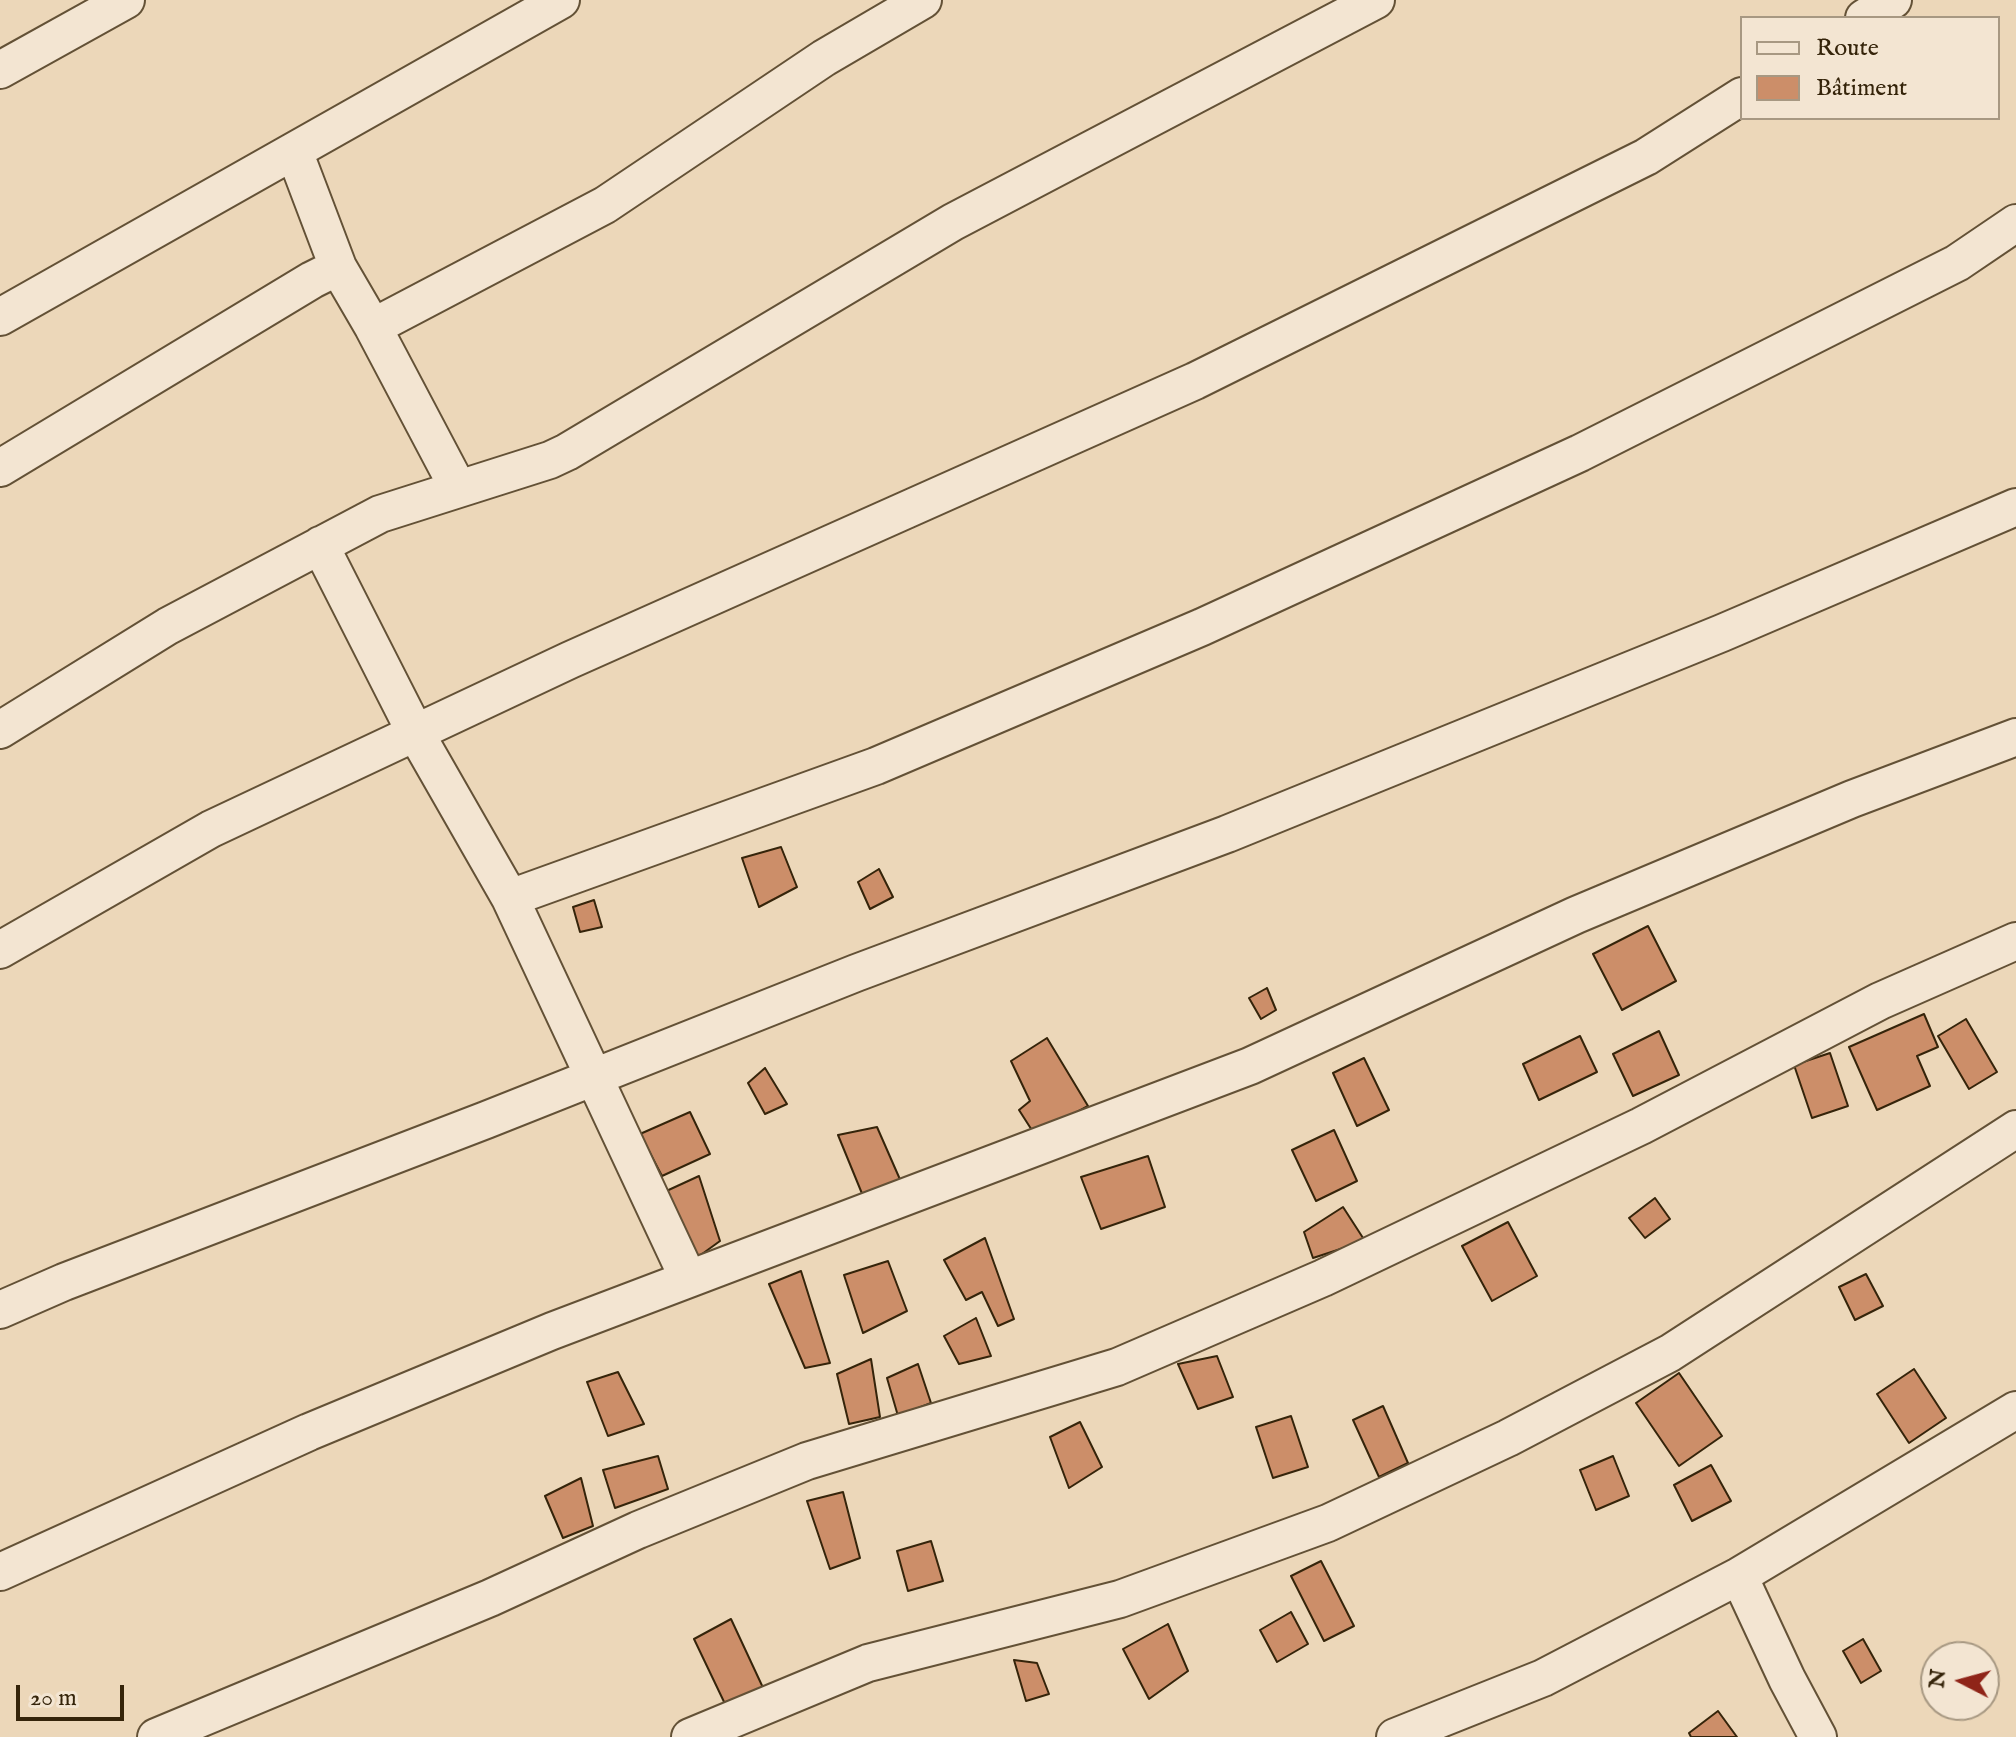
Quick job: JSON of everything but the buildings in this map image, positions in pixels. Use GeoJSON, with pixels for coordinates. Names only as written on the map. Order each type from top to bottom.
{"type":"FeatureCollection","features":[{"type":"Feature","properties":{"kind":"street"},"geometry":{"type":"LineString","coordinates":[[0,70],[126,0]]}},
{"type":"Feature","properties":{"kind":"street"},"geometry":{"type":"LineString","coordinates":[[0,317],[561,0]]}},
{"type":"Feature","properties":{"kind":"street"},"geometry":{"type":"LineString","coordinates":[[373,327],[605,205],[824,58],[923,0]]}},
{"type":"Feature","properties":{"kind":"street"},"geometry":{"type":"LineString","coordinates":[[0,730],[168,626],[380,514],[567,452],[953,222],[1376,0]]}},
{"type":"Feature","properties":{"kind":"street"},"geometry":{"type":"LineString","coordinates":[[1867,16],[1893,0]]}},
{"type":"Feature","properties":{"kind":"street"},"geometry":{"type":"LineString","coordinates":[[0,950],[211,829],[584,653],[1195,381],[1646,157],[1740,97]]}},
{"type":"Feature","properties":{"kind":"street"},"geometry":{"type":"LineString","coordinates":[[294,151],[338,267],[458,488]]}},
{"type":"Feature","properties":{"kind":"street"},"geometry":{"type":"LineString","coordinates":[[510,898],[876,766],[1202,627],[1580,453],[1957,263],[2016,223]]}},
{"type":"Feature","properties":{"kind":"street"},"geometry":{"type":"LineString","coordinates":[[0,468],[338,267]]}},
{"type":"Feature","properties":{"kind":"street"},"geometry":{"type":"LineString","coordinates":[[0,1310],[64,1282],[856,973],[1227,834],[1722,633],[2016,507]]}},
{"type":"Feature","properties":{"kind":"street"},"geometry":{"type":"LineString","coordinates":[[320,545],[415,732],[510,898],[688,1278]]}},
{"type":"Feature","properties":{"kind":"street"},"geometry":{"type":"LineString","coordinates":[[0,1572],[309,1432],[552,1331],[1250,1066],[1576,915],[1852,799],[2016,737]]}},
{"type":"Feature","properties":{"kind":"street"},"geometry":{"type":"LineString","coordinates":[[156,1737],[490,1598],[638,1530],[807,1461],[1117,1367],[1323,1278],[1641,1126],[1880,1001],[2016,941]]}},
{"type":"Feature","properties":{"kind":"street"},"geometry":{"type":"LineString","coordinates":[[690,1737],[868,1663],[1120,1599],[1328,1523],[1508,1438],[1670,1353],[2016,1129]]}},
{"type":"Feature","properties":{"kind":"street"},"geometry":{"type":"LineString","coordinates":[[1395,1737],[1543,1678],[1739,1576],[2016,1410]]}},
{"type":"Feature","properties":{"kind":"street"},"geometry":{"type":"LineString","coordinates":[[1739,1576],[1818,1737]]}}]}
